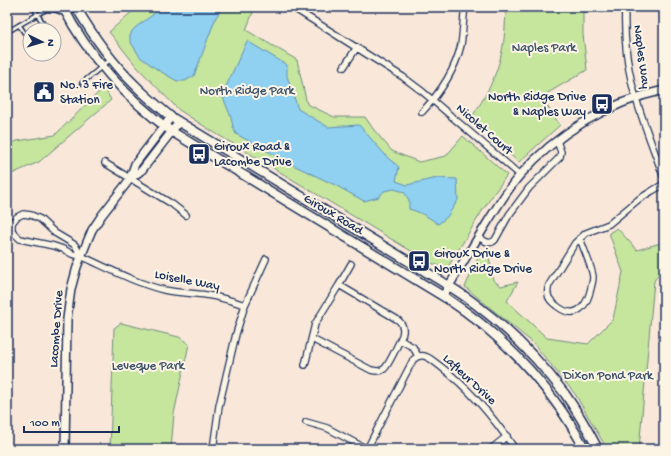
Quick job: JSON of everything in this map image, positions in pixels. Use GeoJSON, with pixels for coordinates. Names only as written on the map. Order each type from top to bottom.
{"type":"FeatureCollection","features":[{"type":"Feature","properties":{"kind":"main road","name":"Giroux Road"},"geometry":{"type":"LineString","coordinates":[[63,7],[86,45],[102,66],[129,96],[164,126],[463,308],[483,324],[503,342],[544,386],[585,449]]}},
{"type":"Feature","properties":{"kind":"main road","name":"Giroux Road"},"geometry":{"type":"LineString","coordinates":[[76,7],[94,37],[111,59],[135,85],[172,117],[449,286],[508,330],[538,361],[566,395],[598,449]]}},
{"type":"Feature","properties":{"kind":"street","name":"Nicolet Court"},"geometry":{"type":"LineString","coordinates":[[292,7],[403,77],[520,175]]}},
{"type":"Feature","properties":{"kind":"street"},"geometry":{"type":"LineString","coordinates":[[422,112],[433,101],[455,65],[462,34],[465,7]]}},
{"type":"Feature","properties":{"kind":"street","name":"Naples Way"},"geometry":{"type":"LineString","coordinates":[[625,7],[627,57],[632,84],[664,178]]}},
{"type":"Feature","properties":{"kind":"street"},"geometry":{"type":"LineString","coordinates":[[344,67],[357,47]]}},
{"type":"Feature","properties":{"kind":"street"},"geometry":{"type":"LineString","coordinates":[[443,296],[478,237],[506,194],[520,175],[540,155],[573,129],[594,117],[622,103],[664,90]]}},
{"type":"Feature","properties":{"kind":"street","name":"Lacombe Drive"},"geometry":{"type":"LineString","coordinates":[[130,179],[135,164],[172,117]]}},
{"type":"Feature","properties":{"kind":"street","name":"Lacombe Drive"},"geometry":{"type":"LineString","coordinates":[[65,449],[68,308],[74,275],[87,242],[98,222],[130,179],[142,170],[179,122]]}},
{"type":"Feature","properties":{"kind":"street"},"geometry":{"type":"LineString","coordinates":[[478,237],[488,242],[495,240],[509,215],[526,192],[560,158],[561,152],[557,141]]}},
{"type":"Feature","properties":{"kind":"street"},"geometry":{"type":"LineString","coordinates":[[105,163],[172,204],[186,215]]}},
{"type":"Feature","properties":{"kind":"street"},"geometry":{"type":"LineString","coordinates":[[580,238],[593,280],[585,304],[578,311],[570,312],[562,310],[552,302],[548,294],[548,288],[572,248],[580,238],[586,233],[609,224],[639,199],[664,184]]}},
{"type":"Feature","properties":{"kind":"street"},"geometry":{"type":"LineString","coordinates":[[10,223],[20,215],[27,214],[34,216],[40,219],[55,233],[75,245],[81,256]]}},
{"type":"Feature","properties":{"kind":"street","name":"Loiselle Way"},"geometry":{"type":"LineString","coordinates":[[10,223],[12,230],[20,239],[54,246],[156,288],[212,296],[245,305]]}},
{"type":"Feature","properties":{"kind":"street"},"geometry":{"type":"LineString","coordinates":[[213,449],[219,406],[236,334],[245,305],[266,259]]}},
{"type":"Feature","properties":{"kind":"street"},"geometry":{"type":"LineString","coordinates":[[305,365],[315,324],[351,264]]}},
{"type":"Feature","properties":{"kind":"street"},"geometry":{"type":"LineString","coordinates":[[312,339],[371,370],[377,371],[387,366],[403,335],[403,327],[398,320],[339,285]]}},
{"type":"Feature","properties":{"kind":"street"},"geometry":{"type":"LineString","coordinates":[[306,422],[324,427],[367,449],[413,360],[418,356],[413,347],[400,340]]}},
{"type":"Feature","properties":{"kind":"street","name":"Lafleur Drive"},"geometry":{"type":"LineString","coordinates":[[418,356],[427,357],[452,376],[483,407],[516,449]]}},
{"type":"Feature","properties":{"kind":"street"},"geometry":{"type":"LineString","coordinates":[[491,449],[507,436]]}},
{"type":"Feature","properties":{"kind":"lane"},"geometry":{"type":"LineString","coordinates":[[34,7],[42,22]]}},
{"type":"Feature","properties":{"kind":"lane"},"geometry":{"type":"LineString","coordinates":[[7,32],[48,8],[67,15]]}},
{"type":"Feature","properties":{"kind":"lane"},"geometry":{"type":"LineString","coordinates":[[19,25],[22,29]]}},
{"type":"Feature","properties":{"kind":"lane"},"geometry":{"type":"LineString","coordinates":[[82,83],[111,59]]}},
{"type":"Feature","properties":{"kind":"green space","name":"North Ridge Park"},"geometry":{"type":"Polygon","coordinates":[[[137,7],[255,7],[246,30],[297,60],[307,104],[334,117],[365,117],[392,151],[419,162],[446,156],[463,136],[507,175],[484,208],[448,267],[442,267],[431,263],[179,110],[137,67],[109,32],[137,7]]]}},
{"type":"Feature","properties":{"kind":"green space","name":"Naples Park"},"geometry":{"type":"Polygon","coordinates":[[[474,7],[617,7],[617,11],[583,12],[583,34],[587,70],[541,97],[560,125],[519,162],[471,118],[486,95],[500,60],[503,46],[506,11],[474,7]]]}},
{"type":"Feature","properties":{"kind":"green space"},"geometry":{"type":"Polygon","coordinates":[[[104,87],[111,100],[39,162],[7,176],[7,145],[17,141],[55,135],[104,87]]]}},
{"type":"Feature","properties":{"kind":"green space","name":"Dixon Pond Park"},"geometry":{"type":"Polygon","coordinates":[[[617,228],[637,250],[664,242],[664,266],[654,281],[639,449],[607,449],[575,394],[533,343],[465,287],[480,254],[488,251],[493,280],[501,286],[518,282],[507,301],[547,338],[588,344],[613,319],[623,272],[609,233],[617,228]]]}},
{"type":"Feature","properties":{"kind":"green space","name":"Leveque Park"},"geometry":{"type":"Polygon","coordinates":[[[121,323],[179,337],[189,344],[174,414],[171,449],[110,449],[114,328],[121,323]]]}},
{"type":"Feature","properties":{"kind":"water"},"geometry":{"type":"Polygon","coordinates":[[[162,7],[221,7],[194,76],[185,81],[177,81],[140,57],[130,41],[132,31],[162,7]]]}},
{"type":"Feature","properties":{"kind":"water"},"geometry":{"type":"Polygon","coordinates":[[[247,41],[287,65],[287,76],[298,109],[328,127],[359,125],[388,158],[399,167],[396,181],[407,185],[437,178],[457,179],[458,200],[447,217],[438,224],[424,215],[409,209],[409,200],[404,192],[394,189],[384,191],[379,197],[364,201],[236,134],[222,95],[247,41]]]}},
{"type":"Feature","properties":{"kind":"place","name":"No. 3 Fire Station"},"geometry":{"type":"Point","coordinates":[44,92]}},
{"type":"Feature","properties":{"kind":"place","name":"North Ridge Drive & Naples Way"},"geometry":{"type":"Point","coordinates":[602,104]}},
{"type":"Feature","properties":{"kind":"place","name":"Giroux Road & Lacombe Drive"},"geometry":{"type":"Point","coordinates":[199,154]}},
{"type":"Feature","properties":{"kind":"place","name":"Giroux Drive & North Ridge Drive"},"geometry":{"type":"Point","coordinates":[419,261]}}]}
